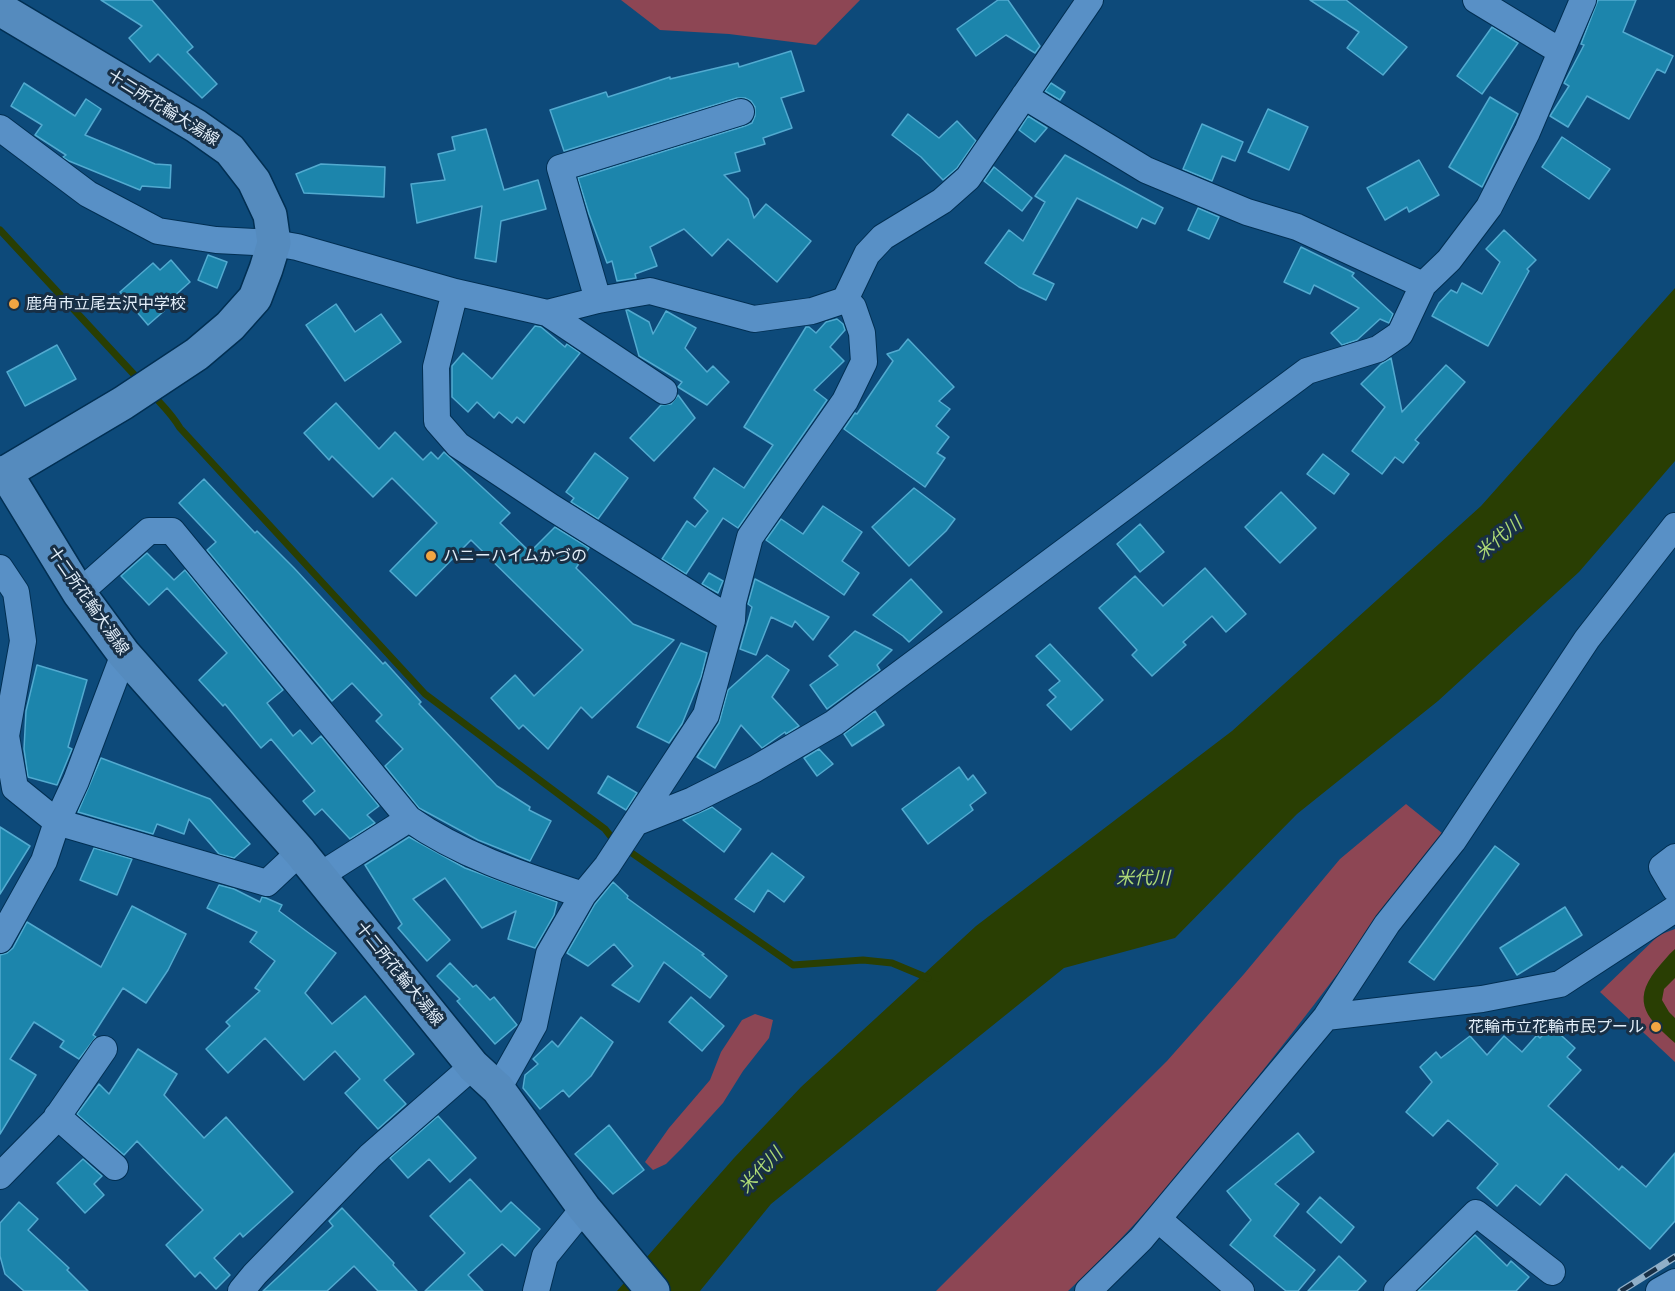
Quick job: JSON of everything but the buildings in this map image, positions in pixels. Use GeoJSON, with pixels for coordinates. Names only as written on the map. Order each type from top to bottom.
{"type":"FeatureCollection","features":[{"type":"Feature","properties":{"kind":"main road","name":"十二所花輪大湯線"},"geometry":{"type":"LineString","coordinates":[[0,9],[196,126],[230,150],[258,189],[270,215],[274,243],[255,298],[230,326],[197,354],[123,403],[2,472],[79,593],[124,654],[310,864],[473,1066],[498,1089],[584,1208],[653,1291]]}},
{"type":"Feature","properties":{"kind":"street"},"geometry":{"type":"LineString","coordinates":[[548,313],[598,300],[650,291],[754,319],[812,311],[844,300],[867,254],[883,237],[942,201],[968,178],[1090,0]]}},
{"type":"Feature","properties":{"kind":"street"},"geometry":{"type":"LineString","coordinates":[[1476,0],[1560,51]]}},
{"type":"Feature","properties":{"kind":"street"},"geometry":{"type":"LineString","coordinates":[[635,823],[693,800],[755,769],[834,723],[1307,371],[1378,349],[1401,334],[1423,285],[1449,260],[1489,207],[1527,132],[1583,0]]}},
{"type":"Feature","properties":{"kind":"street"},"geometry":{"type":"LineString","coordinates":[[1024,96],[1146,171],[1247,212],[1297,227],[1423,285]]}},
{"type":"Feature","properties":{"kind":"street"},"geometry":{"type":"LineString","coordinates":[[598,300],[560,168],[741,112]]}},
{"type":"Feature","properties":{"kind":"street"},"geometry":{"type":"LineString","coordinates":[[0,128],[88,194],[158,231],[216,240],[274,243],[297,247],[455,292],[548,313],[629,370],[664,391]]}},
{"type":"Feature","properties":{"kind":"street"},"geometry":{"type":"LineString","coordinates":[[455,292],[436,367],[436,421],[458,445],[551,507],[732,620]]}},
{"type":"Feature","properties":{"kind":"street"},"geometry":{"type":"LineString","coordinates":[[498,1089],[534,1026],[549,954],[582,895],[607,866],[706,715],[732,620],[733,602],[750,537],[845,401],[864,362],[862,333],[854,307],[844,300]]}},
{"type":"Feature","properties":{"kind":"street"},"geometry":{"type":"LineString","coordinates":[[1088,1291],[1141,1239],[1326,1017],[1387,924],[1454,842],[1587,639],[1675,526]]}},
{"type":"Feature","properties":{"kind":"street"},"geometry":{"type":"LineString","coordinates":[[79,593],[149,531],[172,531],[409,819],[427,832],[500,868],[582,895]]}},
{"type":"Feature","properties":{"kind":"street"},"geometry":{"type":"LineString","coordinates":[[0,568],[16,592],[23,641],[6,736],[15,788],[57,822],[267,883],[409,819]]}},
{"type":"Feature","properties":{"kind":"street"},"geometry":{"type":"LineString","coordinates":[[0,940],[44,861],[57,822],[76,781],[124,654]]}},
{"type":"Feature","properties":{"kind":"street"},"geometry":{"type":"LineString","coordinates":[[1675,856],[1662,867],[1675,889]]}},
{"type":"Feature","properties":{"kind":"street"},"geometry":{"type":"LineString","coordinates":[[1326,1017],[1482,999],[1560,984],[1675,909]]}},
{"type":"Feature","properties":{"kind":"street"},"geometry":{"type":"LineString","coordinates":[[0,1176],[57,1116],[104,1049]]}},
{"type":"Feature","properties":{"kind":"street"},"geometry":{"type":"LineString","coordinates":[[241,1291],[370,1156],[473,1066]]}},
{"type":"Feature","properties":{"kind":"street"},"geometry":{"type":"LineString","coordinates":[[57,1116],[115,1167]]}},
{"type":"Feature","properties":{"kind":"street"},"geometry":{"type":"LineString","coordinates":[[536,1291],[545,1256],[584,1208]]}},
{"type":"Feature","properties":{"kind":"street"},"geometry":{"type":"LineString","coordinates":[[1397,1291],[1476,1213],[1552,1272]]}},
{"type":"Feature","properties":{"kind":"street"},"geometry":{"type":"LineString","coordinates":[[1158,1219],[1241,1291]]}},
{"type":"Feature","properties":{"kind":"street"},"geometry":{"type":"LineString","coordinates":[[1659,1291],[1675,1281]]}},
{"type":"Feature","properties":{"kind":"shaded area"},"geometry":{"type":"Polygon","coordinates":[[[621,0],[860,0],[816,45],[729,34],[660,30],[621,0]]]}},
{"type":"Feature","properties":{"kind":"shaded area"},"geometry":{"type":"Polygon","coordinates":[[[1406,804],[1442,833],[1262,1072],[1175,1178],[1091,1270],[1068,1291],[936,1291],[1167,1061],[1244,974],[1340,859],[1406,804]]]}},
{"type":"Feature","properties":{"kind":"shaded area","name":"花輪市立花輪市民プール"},"geometry":{"type":"Polygon","coordinates":[[[1675,929],[1675,1062],[1600,992],[1659,935],[1675,929]]]}},
{"type":"Feature","properties":{"kind":"shaded area"},"geometry":{"type":"Polygon","coordinates":[[[755,1014],[773,1020],[769,1038],[743,1071],[723,1103],[666,1164],[653,1170],[645,1162],[669,1128],[710,1080],[721,1052],[742,1020],[755,1014]]]}},
{"type":"Feature","properties":{"kind":"water","name":"米代川"},"geometry":{"type":"Polygon","coordinates":[[[1675,288],[1675,461],[1579,572],[1438,701],[1297,814],[1175,938],[1064,968],[771,1204],[700,1291],[617,1291],[734,1158],[801,1087],[976,926],[1232,731],[1481,506],[1675,288]]]}},
{"type":"Feature","properties":{"kind":"water"},"geometry":{"type":"Polygon","coordinates":[[[1675,949],[1675,978],[1664,989],[1662,1000],[1675,1018],[1675,1043],[1657,1027],[1646,1010],[1644,992],[1656,970],[1675,949]]]}},
{"type":"Feature","properties":{"kind":"waterway"},"geometry":{"type":"LineString","coordinates":[[0,230],[141,382]]}},
{"type":"Feature","properties":{"kind":"waterway"},"geometry":{"type":"LineString","coordinates":[[153,395],[171,414],[180,428],[425,694],[605,829],[616,843]]}},
{"type":"Feature","properties":{"kind":"waterway"},"geometry":{"type":"LineString","coordinates":[[626,849],[793,965],[863,960],[892,963],[928,978]]}},
{"type":"Feature","properties":{"kind":"railway"},"geometry":{"type":"LineString","coordinates":[[1621,1291],[1675,1257]]}},
{"type":"Feature","properties":{"kind":"place","name":"鹿角市立尾去沢中学校"},"geometry":{"type":"Point","coordinates":[14,304]}},
{"type":"Feature","properties":{"kind":"place","name":"ハニーハイムかづの"},"geometry":{"type":"Point","coordinates":[431,556]}},
{"type":"Feature","properties":{"kind":"place","name":"花輪市立花輪市民プール"},"geometry":{"type":"Point","coordinates":[1656,1027]}}]}
